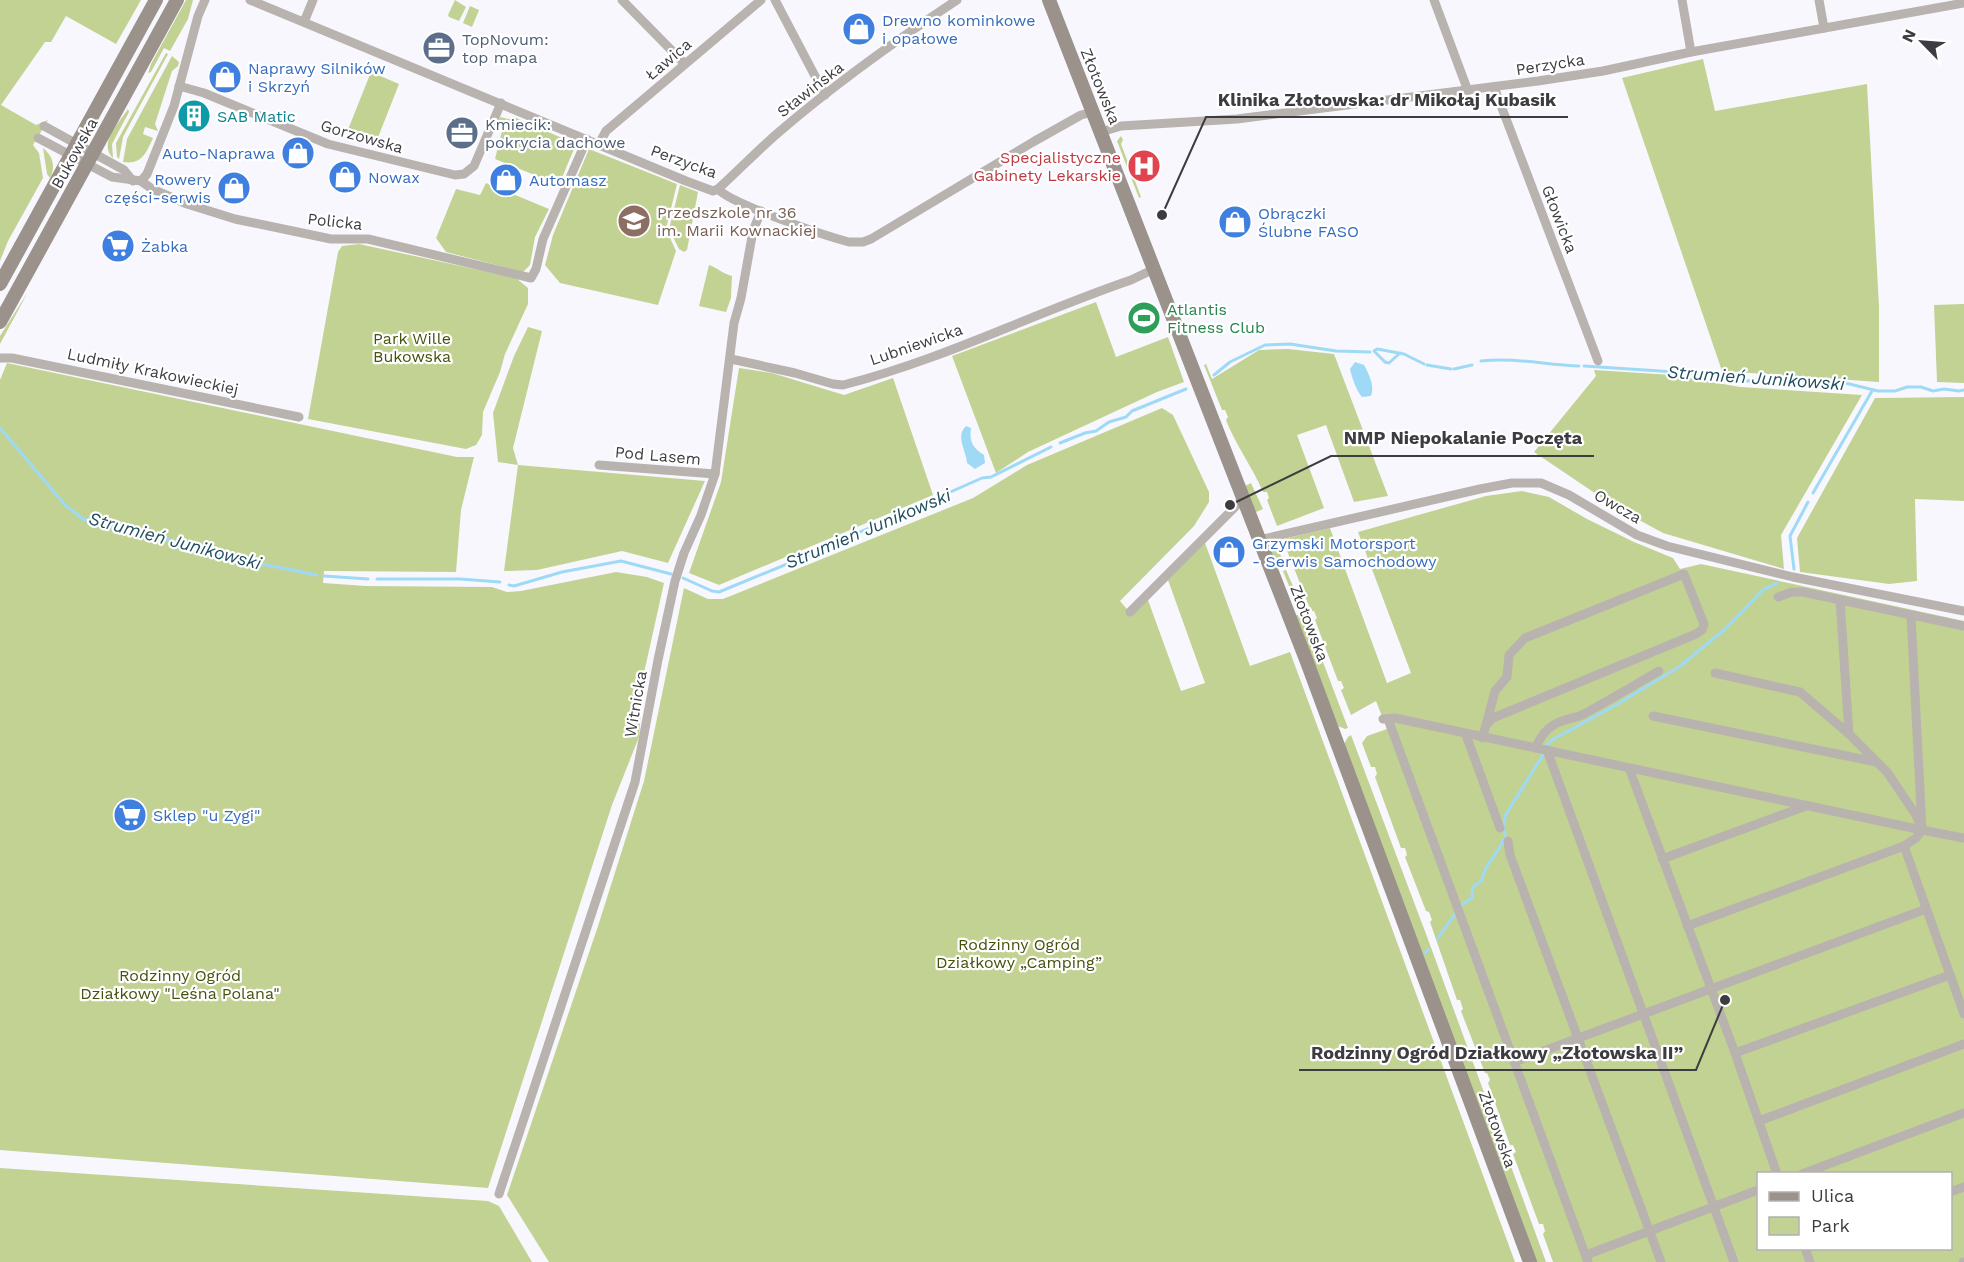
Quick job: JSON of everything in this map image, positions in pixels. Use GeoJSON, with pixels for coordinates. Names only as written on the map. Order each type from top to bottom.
{"type":"FeatureCollection","features":[{"type":"Feature","properties":{"kind":"street","name":"Bukowska"},"geometry":{"type":"LineString","coordinates":[[0,284],[156,0]]}},
{"type":"Feature","properties":{"kind":"street","name":"Bukowska"},"geometry":{"type":"LineString","coordinates":[[0,322],[177,0]]}},
{"type":"Feature","properties":{"kind":"street"},"geometry":{"type":"LineString","coordinates":[[137,181],[147,174],[156,153],[205,0]]}},
{"type":"Feature","properties":{"kind":"street","name":"Perzycka"},"geometry":{"type":"LineString","coordinates":[[250,0],[713,191],[718,189],[723,195],[761,211],[856,243],[863,242],[1033,142],[1093,112]]}},
{"type":"Feature","properties":{"kind":"street"},"geometry":{"type":"LineString","coordinates":[[304,21],[313,0]]}},
{"type":"Feature","properties":{"kind":"street"},"geometry":{"type":"LineString","coordinates":[[622,0],[685,64]]}},
{"type":"Feature","properties":{"kind":"street","name":"Ławica"},"geometry":{"type":"LineString","coordinates":[[599,144],[606,131],[761,0]]}},
{"type":"Feature","properties":{"kind":"street"},"geometry":{"type":"LineString","coordinates":[[775,0],[825,95]]}},
{"type":"Feature","properties":{"kind":"street","name":"Sławińska"},"geometry":{"type":"LineString","coordinates":[[718,189],[825,95],[901,38],[957,0]]}},
{"type":"Feature","properties":{"kind":"street","name":"Złotowska"},"geometry":{"type":"LineString","coordinates":[[1049,0],[1340,747],[1530,1262]]}},
{"type":"Feature","properties":{"kind":"street"},"geometry":{"type":"LineString","coordinates":[[1436,0],[1468,91]]}},
{"type":"Feature","properties":{"kind":"street"},"geometry":{"type":"LineString","coordinates":[[1682,0],[1691,52]]}},
{"type":"Feature","properties":{"kind":"street"},"geometry":{"type":"LineString","coordinates":[[1819,0],[1824,28]]}},
{"type":"Feature","properties":{"kind":"street","name":"Perzycka"},"geometry":{"type":"LineString","coordinates":[[1101,132],[1122,126],[1237,119],[1468,91],[1603,71],[1691,52],[1964,3]]}},
{"type":"Feature","properties":{"kind":"street","name":"Gorzowska"},"geometry":{"type":"LineString","coordinates":[[179,86],[204,93],[323,142],[455,175],[464,174],[474,166],[501,103]]}},
{"type":"Feature","properties":{"kind":"street","name":"Głowicka"},"geometry":{"type":"LineString","coordinates":[[1494,87],[1598,361]]}},
{"type":"Feature","properties":{"kind":"street"},"geometry":{"type":"LineString","coordinates":[[44,126],[74,150]]}},
{"type":"Feature","properties":{"kind":"street"},"geometry":{"type":"LineString","coordinates":[[38,138],[74,150]]}},
{"type":"Feature","properties":{"kind":"street","name":"Policka"},"geometry":{"type":"LineString","coordinates":[[74,150],[90,158],[118,180],[137,181],[187,204],[235,219],[331,239],[368,239],[531,278],[536,269],[543,239],[587,139]]}},
{"type":"Feature","properties":{"kind":"street","name":"Witnicka"},"geometry":{"type":"LineString","coordinates":[[499,1194],[635,782],[675,581],[715,474],[734,323],[753,231],[761,211]]}},
{"type":"Feature","properties":{"kind":"street","name":"Lubniewicka"},"geometry":{"type":"LineString","coordinates":[[731,359],[843,385],[912,363],[1131,280],[1154,269]]}},
{"type":"Feature","properties":{"kind":"street","name":"Ludmiły Krakowieckiej"},"geometry":{"type":"LineString","coordinates":[[0,358],[12,358],[115,378],[299,417]]}},
{"type":"Feature","properties":{"kind":"street","name":"Pod Lasem"},"geometry":{"type":"LineString","coordinates":[[600,465],[715,474]]}},
{"type":"Feature","properties":{"kind":"street","name":"Owcza"},"geometry":{"type":"LineString","coordinates":[[1259,540],[1480,489],[1533,482],[1556,488],[1637,535],[1667,546],[1793,577],[1964,611]]}},
{"type":"Feature","properties":{"kind":"street"},"geometry":{"type":"LineString","coordinates":[[1130,612],[1244,500]]}},
{"type":"Feature","properties":{"kind":"street"},"geometry":{"type":"LineString","coordinates":[[1482,738],[1495,691],[1507,676],[1509,655],[1524,638],[1685,571],[1704,624],[1702,630],[1493,718],[1486,725]]}},
{"type":"Feature","properties":{"kind":"street"},"geometry":{"type":"LineString","coordinates":[[1778,597],[1792,592],[1803,592],[1964,626]]}},
{"type":"Feature","properties":{"kind":"street"},"geometry":{"type":"LineString","coordinates":[[1840,600],[1849,734]]}},
{"type":"Feature","properties":{"kind":"street"},"geometry":{"type":"LineString","coordinates":[[1686,926],[1904,846],[1916,838],[1922,830],[1911,616]]}},
{"type":"Feature","properties":{"kind":"street"},"geometry":{"type":"LineString","coordinates":[[1535,748],[1543,734],[1552,725],[1596,708],[1659,671]]}},
{"type":"Feature","properties":{"kind":"street"},"geometry":{"type":"LineString","coordinates":[[1715,673],[1800,692],[1849,734],[1887,772],[1916,815],[1922,830]]}},
{"type":"Feature","properties":{"kind":"street"},"geometry":{"type":"LineString","coordinates":[[1653,716],[1876,762]]}},
{"type":"Feature","properties":{"kind":"street"},"geometry":{"type":"LineString","coordinates":[[1757,1190],[1650,1230],[1587,1258],[1386,719],[1395,718],[1466,735],[1964,837]]}},
{"type":"Feature","properties":{"kind":"street"},"geometry":{"type":"LineString","coordinates":[[1466,735],[1500,828]]}},
{"type":"Feature","properties":{"kind":"street"},"geometry":{"type":"LineString","coordinates":[[1547,750],[1734,1262]]}},
{"type":"Feature","properties":{"kind":"street"},"geometry":{"type":"LineString","coordinates":[[1629,768],[1777,1172]]}},
{"type":"Feature","properties":{"kind":"street"},"geometry":{"type":"LineString","coordinates":[[1662,860],[1807,806]]}},
{"type":"Feature","properties":{"kind":"street"},"geometry":{"type":"LineString","coordinates":[[1508,841],[1510,855],[1661,1262]]}},
{"type":"Feature","properties":{"kind":"street"},"geometry":{"type":"LineString","coordinates":[[1904,846],[1964,1014]]}},
{"type":"Feature","properties":{"kind":"street"},"geometry":{"type":"LineString","coordinates":[[1514,1062],[1926,909]]}},
{"type":"Feature","properties":{"kind":"street"},"geometry":{"type":"LineString","coordinates":[[1735,1053],[1950,975]]}},
{"type":"Feature","properties":{"kind":"street"},"geometry":{"type":"LineString","coordinates":[[1759,1121],[1964,1044]]}},
{"type":"Feature","properties":{"kind":"street"},"geometry":{"type":"LineString","coordinates":[[1805,1172],[1964,1113]]}},
{"type":"Feature","properties":{"kind":"green space"},"geometry":{"type":"Polygon","coordinates":[[[0,0],[141,0],[116,44],[66,16],[51,42],[45,42],[1,105],[36,125],[48,120],[33,145],[39,153],[43,178],[8,241],[0,261],[0,0]]]}},
{"type":"Feature","properties":{"kind":"green space"},"geometry":{"type":"Polygon","coordinates":[[[186,0],[193,0],[188,19],[170,51],[164,48],[151,72],[148,73],[151,64],[186,0]]]}},
{"type":"Feature","properties":{"kind":"green space"},"geometry":{"type":"Polygon","coordinates":[[[455,0],[466,7],[459,21],[448,15],[455,0]]]}},
{"type":"Feature","properties":{"kind":"green space"},"geometry":{"type":"Polygon","coordinates":[[[470,6],[479,10],[472,27],[463,23],[470,6]]]}},
{"type":"Feature","properties":{"kind":"green space"},"geometry":{"type":"Polygon","coordinates":[[[166,53],[168,54],[123,137],[119,159],[116,143],[166,53]]]}},
{"type":"Feature","properties":{"kind":"green space"},"geometry":{"type":"Polygon","coordinates":[[[172,56],[179,62],[172,71],[155,124],[158,131],[145,127],[143,134],[153,138],[145,153],[135,162],[123,162],[127,139],[172,56]]]}},
{"type":"Feature","properties":{"kind":"green space"},"geometry":{"type":"Polygon","coordinates":[[[1703,59],[1715,111],[1867,84],[1879,307],[1879,382],[1722,371],[1622,78],[1703,59]]]}},
{"type":"Feature","properties":{"kind":"green space"},"geometry":{"type":"Polygon","coordinates":[[[371,72],[399,84],[377,140],[347,132],[371,72]]]}},
{"type":"Feature","properties":{"kind":"green space"},"geometry":{"type":"Polygon","coordinates":[[[128,109],[129,112],[112,144],[113,158],[109,152],[109,140],[128,109]]]}},
{"type":"Feature","properties":{"kind":"green space"},"geometry":{"type":"Polygon","coordinates":[[[500,117],[516,118],[576,144],[559,185],[495,159],[502,131],[495,128],[500,117]]]}},
{"type":"Feature","properties":{"kind":"green space"},"geometry":{"type":"Polygon","coordinates":[[[1121,136],[1123,140],[1121,144],[1141,197],[1139,198],[1117,141],[1121,136]]]}},
{"type":"Feature","properties":{"kind":"green space"},"geometry":{"type":"Polygon","coordinates":[[[43,148],[52,162],[53,170],[50,178],[47,174],[43,148]]]}},
{"type":"Feature","properties":{"kind":"green space","name":"Przedszkole nr 36 im. Marii Kownackiej"},"geometry":{"type":"Polygon","coordinates":[[[589,149],[677,184],[666,229],[676,251],[658,305],[560,283],[545,265],[553,235],[589,149]]]}},
{"type":"Feature","properties":{"kind":"green space"},"geometry":{"type":"Polygon","coordinates":[[[486,183],[549,209],[535,237],[530,265],[523,272],[446,252],[436,238],[456,189],[480,195],[486,183]]]}},
{"type":"Feature","properties":{"kind":"green space"},"geometry":{"type":"Polygon","coordinates":[[[680,185],[698,192],[687,250],[684,252],[679,249],[669,229],[680,185]]]}},
{"type":"Feature","properties":{"kind":"green space","name":"Park Wille Bukowska"},"geometry":{"type":"Polygon","coordinates":[[[359,244],[516,278],[528,288],[528,304],[505,354],[483,412],[482,435],[476,445],[466,449],[308,419],[338,252],[342,246],[359,244]]]}},
{"type":"Feature","properties":{"kind":"green space"},"geometry":{"type":"Polygon","coordinates":[[[709,265],[732,276],[731,298],[726,312],[699,306],[709,265]]]}},
{"type":"Feature","properties":{"kind":"green space"},"geometry":{"type":"Polygon","coordinates":[[[28,292],[0,344],[0,336],[28,292]]]}},
{"type":"Feature","properties":{"kind":"green space"},"geometry":{"type":"Polygon","coordinates":[[[1096,302],[1116,357],[1168,337],[1184,382],[1157,392],[1028,452],[996,473],[952,356],[1096,302]]]}},
{"type":"Feature","properties":{"kind":"green space"},"geometry":{"type":"Polygon","coordinates":[[[1964,304],[1964,383],[1937,382],[1934,305],[1964,304]]]}},
{"type":"Feature","properties":{"kind":"green space"},"geometry":{"type":"Polygon","coordinates":[[[528,327],[542,331],[513,448],[518,465],[498,462],[493,413],[514,356],[528,327]]]}},
{"type":"Feature","properties":{"kind":"green space"},"geometry":{"type":"Polygon","coordinates":[[[1288,349],[1334,354],[1388,496],[1354,502],[1326,425],[1297,435],[1324,508],[1277,526],[1267,500],[1269,498],[1267,492],[1263,492],[1234,439],[1226,420],[1228,417],[1225,410],[1222,410],[1204,365],[1206,364],[1212,379],[1259,350],[1288,349]]]}},
{"type":"Feature","properties":{"kind":"green space","name":"Rodzinny Ogród Działkowy \"Leśna Polana\""},"geometry":{"type":"Polygon","coordinates":[[[7,363],[457,457],[474,457],[461,510],[456,572],[324,571],[323,583],[366,586],[492,587],[507,592],[616,572],[647,577],[664,583],[644,673],[639,737],[612,805],[488,1188],[0,1150],[0,380],[7,363]]]}},
{"type":"Feature","properties":{"kind":"green space"},"geometry":{"type":"Polygon","coordinates":[[[739,368],[772,373],[844,395],[893,378],[933,495],[719,585],[689,573],[721,482],[739,368]]]}},
{"type":"Feature","properties":{"kind":"green space"},"geometry":{"type":"Polygon","coordinates":[[[1594,370],[1672,375],[1740,387],[1862,395],[1781,535],[1784,569],[1663,533],[1617,508],[1534,452],[1596,376],[1594,370]]]}},
{"type":"Feature","properties":{"kind":"green space"},"geometry":{"type":"Polygon","coordinates":[[[1964,397],[1964,501],[1915,499],[1917,581],[1889,584],[1800,572],[1797,538],[1875,398],[1964,397]]]}},
{"type":"Feature","properties":{"kind":"green space","name":"Rodzinny Ogród Działkowy „Camping”"},"geometry":{"type":"Polygon","coordinates":[[[1162,408],[1173,415],[1209,492],[1209,502],[1194,526],[1120,601],[1132,615],[1148,600],[1181,691],[1205,683],[1168,580],[1205,543],[1250,666],[1290,652],[1515,1262],[549,1262],[507,1195],[598,926],[644,781],[684,588],[708,599],[723,599],[973,498],[1027,465],[1162,408]]]}},
{"type":"Feature","properties":{"kind":"green space"},"geometry":{"type":"Polygon","coordinates":[[[518,465],[705,481],[668,563],[622,551],[537,570],[504,571],[518,465]]]}},
{"type":"Feature","properties":{"kind":"green space"},"geometry":{"type":"Polygon","coordinates":[[[1251,483],[1263,509],[1254,513],[1245,486],[1251,483]]]}},
{"type":"Feature","properties":{"kind":"green space"},"geometry":{"type":"Polygon","coordinates":[[[1522,491],[1549,497],[1587,519],[1673,558],[1680,569],[1701,564],[1964,621],[1964,1262],[1553,1262],[1543,1234],[1545,1231],[1543,1224],[1539,1224],[1513,1154],[1516,1152],[1513,1145],[1510,1145],[1488,1083],[1490,1080],[1485,1073],[1461,1011],[1463,1009],[1460,1000],[1457,1000],[1430,922],[1432,920],[1429,912],[1426,911],[1405,857],[1407,855],[1405,848],[1401,848],[1375,777],[1377,774],[1375,767],[1371,767],[1362,743],[1367,736],[1387,729],[1376,701],[1351,715],[1341,690],[1344,688],[1341,681],[1338,681],[1315,620],[1317,618],[1314,611],[1311,611],[1284,543],[1284,539],[1330,528],[1387,683],[1411,673],[1358,532],[1486,496],[1522,491]]]}},
{"type":"Feature","properties":{"kind":"green space"},"geometry":{"type":"Polygon","coordinates":[[[1276,543],[1284,564],[1276,567],[1271,553],[1276,543]]]}},
{"type":"Feature","properties":{"kind":"green space"},"geometry":{"type":"Polygon","coordinates":[[[1286,570],[1302,607],[1298,608],[1283,571],[1286,570]]]}},
{"type":"Feature","properties":{"kind":"green space"},"geometry":{"type":"Polygon","coordinates":[[[1304,612],[1348,728],[1338,726],[1295,616],[1304,612]]]}},
{"type":"Feature","properties":{"kind":"green space"},"geometry":{"type":"Polygon","coordinates":[[[1351,735],[1546,1262],[1535,1262],[1344,744],[1351,735]]]}},
{"type":"Feature","properties":{"kind":"green space"},"geometry":{"type":"Polygon","coordinates":[[[0,1168],[488,1201],[499,1206],[532,1262],[0,1262],[0,1168]]]}},
{"type":"Feature","properties":{"kind":"water"},"geometry":{"type":"Polygon","coordinates":[[[1355,362],[1364,365],[1368,372],[1372,384],[1371,396],[1362,397],[1356,387],[1350,369],[1355,362]]]}},
{"type":"Feature","properties":{"kind":"water"},"geometry":{"type":"Polygon","coordinates":[[[966,426],[971,428],[973,444],[984,455],[985,463],[975,469],[967,463],[961,439],[966,426]]]}},
{"type":"Feature","properties":{"kind":"waterway","name":"Strumień Junikowski"},"geometry":{"type":"LineString","coordinates":[[1214,375],[1230,362],[1265,345],[1290,344],[1336,351],[1370,352]]}},
{"type":"Feature","properties":{"kind":"waterway","name":"Strumień Junikowski"},"geometry":{"type":"LineString","coordinates":[[1385,362],[1374,351],[1377,349],[1404,354],[1424,364]]}},
{"type":"Feature","properties":{"kind":"waterway","name":"Strumień Junikowski"},"geometry":{"type":"LineString","coordinates":[[1385,362],[1389,363],[1400,353]]}},
{"type":"Feature","properties":{"kind":"waterway","name":"Strumień Junikowski"},"geometry":{"type":"LineString","coordinates":[[1481,361],[1518,361],[1579,366]]}},
{"type":"Feature","properties":{"kind":"waterway","name":"Strumień Junikowski"},"geometry":{"type":"LineString","coordinates":[[1427,365],[1451,369]]}},
{"type":"Feature","properties":{"kind":"waterway","name":"Strumień Junikowski"},"geometry":{"type":"LineString","coordinates":[[1454,369],[1472,365]]}},
{"type":"Feature","properties":{"kind":"waterway","name":"Strumień Junikowski"},"geometry":{"type":"LineString","coordinates":[[1584,366],[1721,375],[1748,381],[1763,378],[1773,382],[1804,381],[1815,386],[1821,386],[1833,380],[1878,391],[1895,391],[1907,387],[1921,387],[1933,391],[1964,390]]}},
{"type":"Feature","properties":{"kind":"waterway","name":"Strumień Junikowski"},"geometry":{"type":"LineString","coordinates":[[1060,443],[1096,431],[1109,422],[1126,417],[1132,411],[1186,389]]}},
{"type":"Feature","properties":{"kind":"waterway"},"geometry":{"type":"LineString","coordinates":[[1813,493],[1872,391]]}},
{"type":"Feature","properties":{"kind":"waterway","name":"Strumień Junikowski"},"geometry":{"type":"LineString","coordinates":[[0,428],[65,505],[83,519],[192,545],[231,558],[317,575]]}},
{"type":"Feature","properties":{"kind":"waterway","name":"Strumień Junikowski"},"geometry":{"type":"LineString","coordinates":[[683,578],[719,592],[982,478],[991,477],[1051,447]]}},
{"type":"Feature","properties":{"kind":"waterway"},"geometry":{"type":"LineString","coordinates":[[1794,569],[1790,536],[1808,502]]}},
{"type":"Feature","properties":{"kind":"waterway","name":"Strumień Junikowski"},"geometry":{"type":"LineString","coordinates":[[509,585],[514,586],[562,572],[621,561],[671,574]]}},
{"type":"Feature","properties":{"kind":"waterway","name":"Strumień Junikowski"},"geometry":{"type":"LineString","coordinates":[[324,576],[368,579]]}},
{"type":"Feature","properties":{"kind":"waterway","name":"Strumień Junikowski"},"geometry":{"type":"LineString","coordinates":[[377,579],[460,579],[500,582]]}},
{"type":"Feature","properties":{"kind":"waterway"},"geometry":{"type":"LineString","coordinates":[[1616,705],[1679,667],[1725,629],[1763,590],[1777,583]]}},
{"type":"Feature","properties":{"kind":"waterway"},"geometry":{"type":"LineString","coordinates":[[1547,745],[1552,740],[1614,706]]}},
{"type":"Feature","properties":{"kind":"waterway"},"geometry":{"type":"LineString","coordinates":[[1505,836],[1503,826],[1506,814],[1543,755]]}},
{"type":"Feature","properties":{"kind":"waterway"},"geometry":{"type":"LineString","coordinates":[[1460,906],[1472,898],[1473,888],[1482,880],[1485,869],[1503,840]]}},
{"type":"Feature","properties":{"kind":"waterway"},"geometry":{"type":"LineString","coordinates":[[1438,938],[1455,914]]}},
{"type":"Feature","properties":{"kind":"waterway"},"geometry":{"type":"LineString","coordinates":[[1425,953],[1429,949]]}},
{"type":"Feature","properties":{"kind":"place","name":"Drewno kominkowe i opałowe"},"geometry":{"type":"Point","coordinates":[859,29]}},
{"type":"Feature","properties":{"kind":"place","name":"TopNovum: top mapa"},"geometry":{"type":"Point","coordinates":[439,48]}},
{"type":"Feature","properties":{"kind":"place","name":"Naprawy Silników i Skrzyń"},"geometry":{"type":"Point","coordinates":[225,77]}},
{"type":"Feature","properties":{"kind":"place","name":"SAB Matic"},"geometry":{"type":"Point","coordinates":[194,116]}},
{"type":"Feature","properties":{"kind":"place","name":"Kmiecik: pokrycia dachowe"},"geometry":{"type":"Point","coordinates":[462,133]}},
{"type":"Feature","properties":{"kind":"place","name":"Auto-Naprawa"},"geometry":{"type":"Point","coordinates":[298,153]}},
{"type":"Feature","properties":{"kind":"place","name":"Specjalistyczne Gabinety Lekarskie"},"geometry":{"type":"Point","coordinates":[1144,166]}},
{"type":"Feature","properties":{"kind":"place","name":"Nowax"},"geometry":{"type":"Point","coordinates":[345,177]}},
{"type":"Feature","properties":{"kind":"place","name":"Automasz"},"geometry":{"type":"Point","coordinates":[506,180]}},
{"type":"Feature","properties":{"kind":"place","name":"Rowery części-serwis"},"geometry":{"type":"Point","coordinates":[234,188]}},
{"type":"Feature","properties":{"kind":"place","name":"Klinika Złotowska: dr Mikołaj Kubasik"},"geometry":{"type":"Point","coordinates":[1162,215]}},
{"type":"Feature","properties":{"kind":"place","name":"Przedszkole nr 36 im. Marii Kownackiej"},"geometry":{"type":"Point","coordinates":[634,221]}},
{"type":"Feature","properties":{"kind":"place","name":"Obrączki Ślubne FASO"},"geometry":{"type":"Point","coordinates":[1235,222]}},
{"type":"Feature","properties":{"kind":"place","name":"Żabka"},"geometry":{"type":"Point","coordinates":[118,246]}},
{"type":"Feature","properties":{"kind":"place","name":"Atlantis Fitness Club"},"geometry":{"type":"Point","coordinates":[1144,318]}},
{"type":"Feature","properties":{"kind":"place","name":"NMP Niepokalanie Poczęta"},"geometry":{"type":"Point","coordinates":[1230,505]}},
{"type":"Feature","properties":{"kind":"place","name":"Grzymski Motorsport - Serwis Samochodowy"},"geometry":{"type":"Point","coordinates":[1229,552]}},
{"type":"Feature","properties":{"kind":"place","name":"Sklep \"u Zygi\""},"geometry":{"type":"Point","coordinates":[130,815]}},
{"type":"Feature","properties":{"kind":"place","name":"Rodzinny Ogród Działkowy „Złotowska II”"},"geometry":{"type":"Point","coordinates":[1725,1000]}}]}
